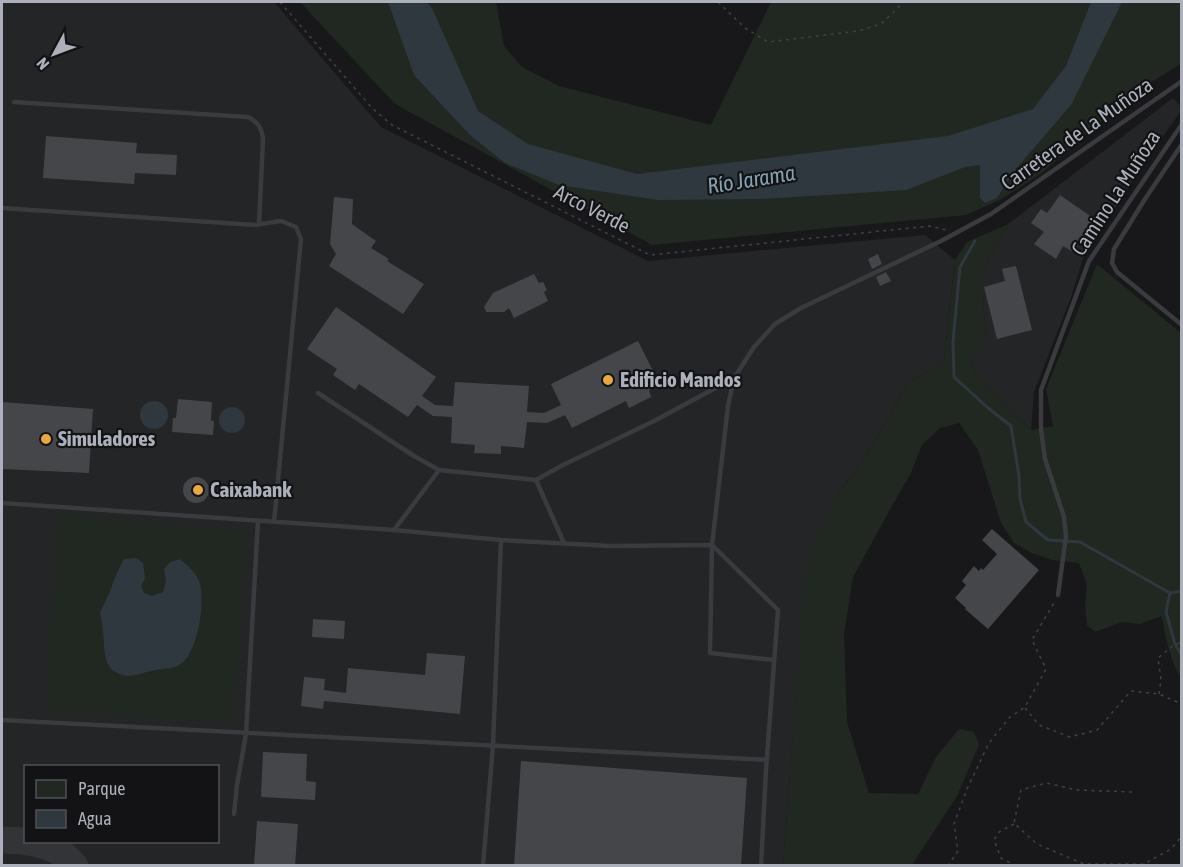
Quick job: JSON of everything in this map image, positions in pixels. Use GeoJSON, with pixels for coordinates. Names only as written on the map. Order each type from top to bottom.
{"type":"FeatureCollection","features":[{"type":"Feature","properties":{"kind":"lane","name":"Carretera de La Muñoza"},"geometry":{"type":"LineString","coordinates":[[734,378],[754,347],[775,324],[801,308],[959,232],[991,214],[1182,81]]}},
{"type":"Feature","properties":{"kind":"lane"},"geometry":{"type":"LineString","coordinates":[[14,102],[248,117],[257,121],[263,140],[260,224]]}},
{"type":"Feature","properties":{"kind":"lane","name":"Camino La Muñoza"},"geometry":{"type":"LineString","coordinates":[[1058,595],[1066,536],[1064,517],[1045,459],[1041,429],[1041,390],[1089,261],[1182,124]]}},
{"type":"Feature","properties":{"kind":"lane"},"geometry":{"type":"LineString","coordinates":[[1182,144],[1114,249],[1112,263],[1118,272],[1182,325]]}},
{"type":"Feature","properties":{"kind":"lane"},"geometry":{"type":"LineString","coordinates":[[2,207],[260,224],[281,221],[296,227],[301,239],[274,522]]}},
{"type":"Feature","properties":{"kind":"lane"},"geometry":{"type":"LineString","coordinates":[[318,393],[439,470],[536,480],[654,422],[734,378]]}},
{"type":"Feature","properties":{"kind":"lane"},"geometry":{"type":"LineString","coordinates":[[734,378],[728,406],[712,545],[710,653],[774,660]]}},
{"type":"Feature","properties":{"kind":"lane"},"geometry":{"type":"LineString","coordinates":[[394,530],[439,470]]}},
{"type":"Feature","properties":{"kind":"lane"},"geometry":{"type":"LineString","coordinates":[[536,480],[564,543]]}},
{"type":"Feature","properties":{"kind":"lane"},"geometry":{"type":"LineString","coordinates":[[2,503],[394,530],[501,540],[611,546],[712,545],[778,610],[761,866]]}},
{"type":"Feature","properties":{"kind":"lane"},"geometry":{"type":"LineString","coordinates":[[234,814],[246,734],[258,521]]}},
{"type":"Feature","properties":{"kind":"lane"},"geometry":{"type":"LineString","coordinates":[[483,866],[493,745],[501,540]]}},
{"type":"Feature","properties":{"kind":"lane"},"geometry":{"type":"LineString","coordinates":[[2,720],[767,760]]}},
{"type":"Feature","properties":{"kind":"path","name":"Arco Verde"},"geometry":{"type":"LineString","coordinates":[[280,2],[372,108],[392,125],[650,255],[930,226],[959,232]]}},
{"type":"Feature","properties":{"kind":"path"},"geometry":{"type":"LineString","coordinates":[[718,2],[745,28],[768,42],[858,31],[881,24],[904,2]]}},
{"type":"Feature","properties":{"kind":"path"},"geometry":{"type":"LineString","coordinates":[[948,866],[958,851],[954,824],[988,743],[1009,718],[1025,707],[1046,669],[1032,640],[1058,595]]}},
{"type":"Feature","properties":{"kind":"path"},"geometry":{"type":"LineString","coordinates":[[1160,694],[1158,658],[1175,644],[1182,643]]}},
{"type":"Feature","properties":{"kind":"path"},"geometry":{"type":"LineString","coordinates":[[1025,707],[1039,725],[1070,737],[1097,730],[1131,691],[1160,694],[1182,704]]}},
{"type":"Feature","properties":{"kind":"path"},"geometry":{"type":"LineString","coordinates":[[1016,866],[1001,858],[994,840],[999,832],[1014,823],[1022,790],[1046,783],[1077,790],[1132,792]]}},
{"type":"Feature","properties":{"kind":"path"},"geometry":{"type":"LineString","coordinates":[[1014,823],[1037,844],[1084,864],[1144,864],[1171,849],[1182,836]]}},
{"type":"Feature","properties":{"kind":"shaded area"},"geometry":{"type":"Polygon","coordinates":[[[2,2],[274,2],[381,127],[648,261],[925,235],[955,260],[944,361],[908,383],[869,451],[836,497],[801,631],[783,865],[2,866],[2,2]]]}},
{"type":"Feature","properties":{"kind":"shaded area"},"geometry":{"type":"Polygon","coordinates":[[[1173,98],[1181,107],[1181,111],[1083,258],[1071,297],[1034,392],[1031,430],[977,375],[970,361],[986,337],[983,269],[1008,224],[1173,98]]]}},
{"type":"Feature","properties":{"kind":"green space"},"geometry":{"type":"Polygon","coordinates":[[[300,2],[496,2],[504,46],[522,67],[559,86],[711,125],[771,2],[1181,2],[1181,64],[1136,91],[1042,173],[1000,200],[966,215],[652,245],[395,104],[300,2]]]}},
{"type":"Feature","properties":{"kind":"green space"},"geometry":{"type":"Polygon","coordinates":[[[1008,224],[983,269],[986,337],[970,362],[977,375],[1031,430],[1053,426],[1046,389],[1097,264],[1181,333],[1181,678],[1169,648],[1162,616],[1140,624],[1122,622],[1095,632],[1087,625],[1085,605],[1087,585],[1079,563],[1052,560],[1014,543],[1001,523],[978,450],[959,423],[940,428],[922,445],[910,475],[853,577],[844,635],[847,722],[869,793],[918,794],[936,757],[959,729],[974,732],[979,745],[957,796],[912,865],[783,866],[806,557],[836,497],[869,451],[908,383],[944,361],[955,260],[967,242],[1008,224]]]}},
{"type":"Feature","properties":{"kind":"green space"},"geometry":{"type":"Polygon","coordinates":[[[57,513],[247,532],[233,722],[45,712],[57,513]],[[116,573],[110,593],[100,612],[106,661],[140,674],[178,666],[188,658],[196,639],[201,616],[200,583],[166,581],[163,592],[152,596],[144,593],[141,585],[116,573]]]}},
{"type":"Feature","properties":{"kind":"water","name":"Río Jarama"},"geometry":{"type":"Polygon","coordinates":[[[388,2],[426,2],[432,8],[478,111],[528,144],[637,174],[948,136],[1033,109],[1066,66],[1091,2],[1122,2],[1071,105],[1014,171],[997,198],[985,203],[980,198],[980,165],[965,167],[906,190],[760,199],[658,200],[559,185],[505,163],[470,135],[414,75],[388,2]]]}},
{"type":"Feature","properties":{"kind":"water"},"geometry":{"type":"Polygon","coordinates":[[[154,401],[164,405],[168,415],[164,425],[154,429],[144,425],[140,415],[144,405],[154,401]]]}},
{"type":"Feature","properties":{"kind":"water"},"geometry":{"type":"Polygon","coordinates":[[[232,407],[241,411],[245,420],[241,429],[232,433],[223,429],[219,420],[223,411],[232,407]]]}},
{"type":"Feature","properties":{"kind":"water"},"geometry":{"type":"Polygon","coordinates":[[[136,558],[143,563],[145,578],[141,586],[144,593],[152,596],[163,592],[166,581],[164,569],[170,562],[180,559],[199,580],[201,616],[191,652],[178,666],[128,676],[113,671],[106,660],[100,612],[124,559],[136,558]]]}},
{"type":"Feature","properties":{"kind":"building"},"geometry":{"type":"Polygon","coordinates":[[[46,136],[137,143],[136,153],[177,155],[176,175],[135,173],[134,184],[43,178],[46,136]]]}},
{"type":"Feature","properties":{"kind":"building"},"geometry":{"type":"Polygon","coordinates":[[[1060,195],[1096,220],[1073,252],[1063,246],[1056,259],[1034,244],[1044,232],[1031,223],[1041,209],[1047,213],[1060,195]]]}},
{"type":"Feature","properties":{"kind":"building"},"geometry":{"type":"Polygon","coordinates":[[[334,197],[353,199],[352,224],[376,241],[371,248],[424,284],[403,314],[329,266],[336,254],[330,244],[334,197]]]}},
{"type":"Feature","properties":{"kind":"building"},"geometry":{"type":"Polygon","coordinates":[[[878,254],[882,264],[872,269],[868,259],[878,254]]]}},
{"type":"Feature","properties":{"kind":"building"},"geometry":{"type":"Polygon","coordinates":[[[1016,266],[1032,330],[997,339],[984,287],[1005,281],[1002,269],[1016,266]]]}},
{"type":"Feature","properties":{"kind":"building"},"geometry":{"type":"Polygon","coordinates":[[[886,272],[891,281],[880,286],[876,277],[886,272]]]}},
{"type":"Feature","properties":{"kind":"building"},"geometry":{"type":"Polygon","coordinates":[[[534,274],[539,283],[543,282],[547,290],[544,292],[548,301],[514,318],[509,308],[504,312],[486,312],[484,307],[493,293],[534,274]]]}},
{"type":"Feature","properties":{"kind":"building","name":"Edificio Mandos"},"geometry":{"type":"Polygon","coordinates":[[[336,307],[436,377],[422,396],[435,405],[453,406],[455,382],[529,386],[527,412],[544,413],[561,405],[551,384],[638,341],[660,385],[649,390],[651,397],[629,408],[626,401],[572,428],[565,415],[547,423],[527,422],[524,448],[501,446],[501,454],[474,453],[475,445],[451,443],[452,417],[433,416],[417,405],[408,417],[359,384],[355,390],[333,375],[337,369],[307,349],[336,307]]]}},
{"type":"Feature","properties":{"kind":"building"},"geometry":{"type":"Polygon","coordinates":[[[178,399],[212,402],[213,435],[172,432],[178,399]]]}},
{"type":"Feature","properties":{"kind":"building","name":"Simuladores"},"geometry":{"type":"Polygon","coordinates":[[[2,402],[93,409],[89,473],[2,469],[2,402]]]}},
{"type":"Feature","properties":{"kind":"building"},"geometry":{"type":"Polygon","coordinates":[[[196,477],[205,481],[209,490],[205,499],[196,503],[187,499],[183,490],[187,481],[196,477]]]}},
{"type":"Feature","properties":{"kind":"building"},"geometry":{"type":"Polygon","coordinates":[[[992,529],[1039,570],[988,629],[955,598],[966,585],[962,581],[974,566],[979,571],[981,568],[983,570],[997,554],[982,540],[992,529]]]}},
{"type":"Feature","properties":{"kind":"building"},"geometry":{"type":"Polygon","coordinates":[[[313,619],[345,621],[344,639],[312,637],[313,619]]]}},
{"type":"Feature","properties":{"kind":"building"},"geometry":{"type":"Polygon","coordinates":[[[427,653],[465,656],[460,714],[324,701],[323,709],[301,706],[304,677],[325,679],[324,690],[346,693],[348,668],[425,675],[427,653]]]}},
{"type":"Feature","properties":{"kind":"building"},"geometry":{"type":"Polygon","coordinates":[[[263,752],[307,754],[306,781],[316,782],[315,800],[261,797],[263,752]]]}},
{"type":"Feature","properties":{"kind":"building"},"geometry":{"type":"Polygon","coordinates":[[[521,761],[747,778],[741,866],[514,866],[521,761]]]}},
{"type":"Feature","properties":{"kind":"building"},"geometry":{"type":"Polygon","coordinates":[[[257,821],[298,824],[295,866],[254,866],[257,821]]]}},
{"type":"Feature","properties":{"kind":"waterway"},"geometry":{"type":"LineString","coordinates":[[975,241],[960,267],[953,342],[954,377],[1011,426],[1019,476],[1020,499],[1026,522],[1048,540],[1080,542],[1170,593],[1182,591]]}},
{"type":"Feature","properties":{"kind":"waterway"},"geometry":{"type":"LineString","coordinates":[[1170,593],[1166,612],[1175,644],[1182,656]]}},
{"type":"Feature","properties":{"kind":"taxiway"},"geometry":{"type":"LineString","coordinates":[[2,840],[24,841]]}},
{"type":"Feature","properties":{"kind":"taxiway"},"geometry":{"type":"LineString","coordinates":[[32,843],[54,849],[75,866]]}},
{"type":"Feature","properties":{"kind":"place","name":"Edificio Mandos"},"geometry":{"type":"Point","coordinates":[608,380]}},
{"type":"Feature","properties":{"kind":"place","name":"Simuladores"},"geometry":{"type":"Point","coordinates":[46,439]}},
{"type":"Feature","properties":{"kind":"place","name":"Caixabank"},"geometry":{"type":"Point","coordinates":[198,490]}}]}
